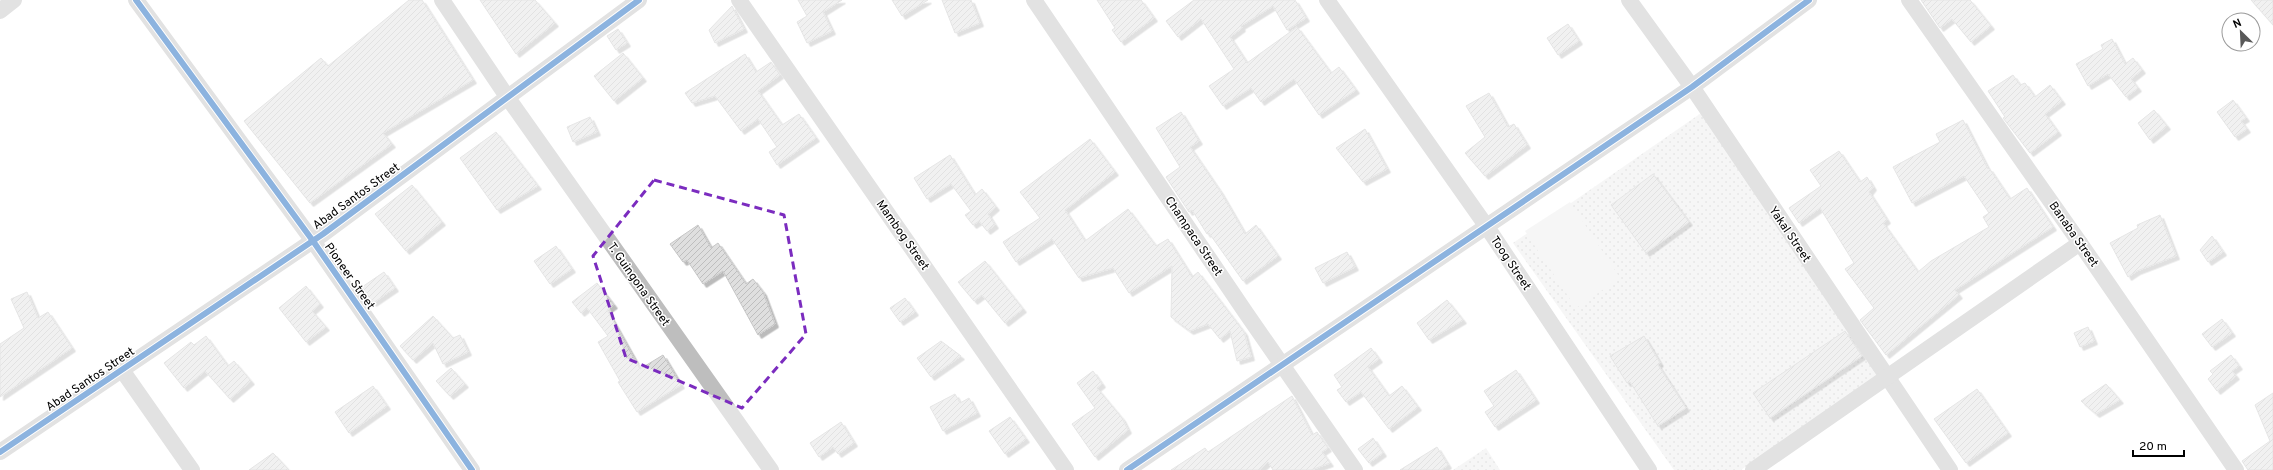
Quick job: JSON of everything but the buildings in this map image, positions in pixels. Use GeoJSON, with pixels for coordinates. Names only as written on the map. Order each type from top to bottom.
{"type":"FeatureCollection","features":[{"type":"Feature","properties":{"kind":"street"},"geometry":{"type":"LineString","coordinates":[[0,11],[14,0]]}},
{"type":"Feature","properties":{"kind":"street","name":"Pioneer Street"},"geometry":{"type":"LineString","coordinates":[[136,0],[313,241],[472,470]]}},
{"type":"Feature","properties":{"kind":"street","name":"T. Guingona Street"},"geometry":{"type":"LineString","coordinates":[[442,0],[508,98],[770,470]]}},
{"type":"Feature","properties":{"kind":"street","name":"Abad Santos Street"},"geometry":{"type":"LineString","coordinates":[[0,452],[313,241],[639,0]]}},
{"type":"Feature","properties":{"kind":"street","name":"Mambog Street"},"geometry":{"type":"LineString","coordinates":[[739,0],[1066,470]]}},
{"type":"Feature","properties":{"kind":"street","name":"Champaca Street"},"geometry":{"type":"LineString","coordinates":[[1034,0],[1355,470]]}},
{"type":"Feature","properties":{"kind":"street","name":"Toog Street"},"geometry":{"type":"LineString","coordinates":[[1327,0],[1487,227],[1649,470]]}},
{"type":"Feature","properties":{"kind":"street","name":"Yakal Street"},"geometry":{"type":"LineString","coordinates":[[1629,0],[1692,87],[1885,377],[1950,470]]}},
{"type":"Feature","properties":{"kind":"street"},"geometry":{"type":"LineString","coordinates":[[1127,470],[1692,87],[1809,0]]}},
{"type":"Feature","properties":{"kind":"street","name":"Banaba Street"},"geometry":{"type":"LineString","coordinates":[[1909,0],[2080,242],[2236,470]]}},
{"type":"Feature","properties":{"kind":"street"},"geometry":{"type":"LineString","coordinates":[[1753,470],[2080,242]]}},
{"type":"Feature","properties":{"kind":"street"},"geometry":{"type":"LineString","coordinates":[[122,370],[192,470]]}},
{"type":"Feature","properties":{"kind":"highlighted area"},"geometry":{"type":"Polygon","coordinates":[[[654,180],[784,215],[806,334],[742,408],[626,358],[593,256],[654,180]]]}},
{"type":"Feature","properties":{"kind":"shaded area"},"geometry":{"type":"Polygon","coordinates":[[[1704,111],[1879,373],[1741,470],[1674,470],[1513,243],[1704,111]]]}},
{"type":"Feature","properties":{"kind":"shaded area"},"geometry":{"type":"Polygon","coordinates":[[[1570,202],[1620,278],[1576,308],[1525,231],[1570,202]]]}},
{"type":"Feature","properties":{"kind":"shaded area"},"geometry":{"type":"Polygon","coordinates":[[[1486,448],[1500,470],[1453,470],[1486,448]]]}},
{"type":"Feature","properties":{"kind":"cycle path"},"geometry":{"type":"LineString","coordinates":[[136,0],[313,241],[472,470]]}},
{"type":"Feature","properties":{"kind":"cycle path"},"geometry":{"type":"LineString","coordinates":[[0,452],[323,234],[639,0]]}},
{"type":"Feature","properties":{"kind":"cycle path"},"geometry":{"type":"LineString","coordinates":[[1127,470],[1692,87],[1809,0]]}}]}
